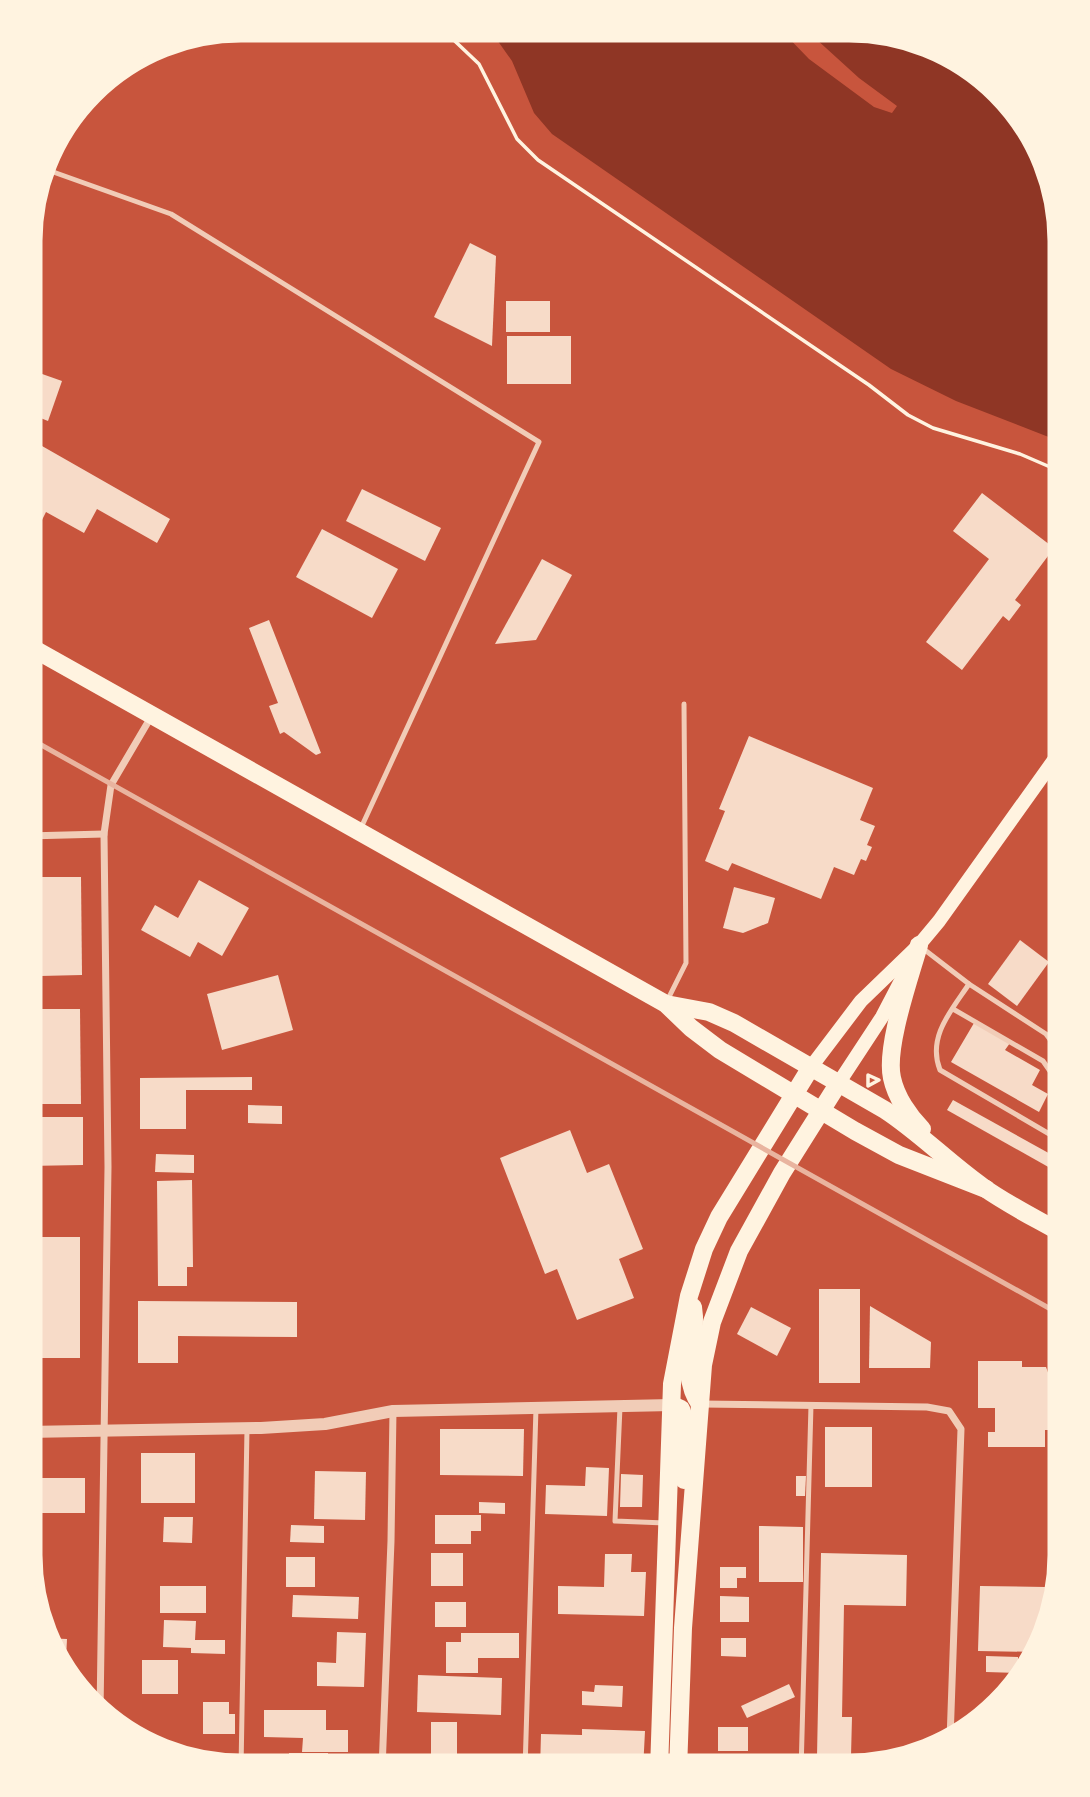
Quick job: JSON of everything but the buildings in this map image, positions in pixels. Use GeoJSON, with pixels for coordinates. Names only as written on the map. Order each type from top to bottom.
{"type":"FeatureCollection","features":[{"type":"Feature","properties":{"kind":"main road"},"geometry":{"type":"LineString","coordinates":[[39,652],[666,1004],[720,1050],[821,1111],[899,1155],[986,1189]]}},
{"type":"Feature","properties":{"kind":"main road"},"geometry":{"type":"LineString","coordinates":[[678,1758],[681,1664],[703,1365],[712,1322],[739,1251],[782,1173],[882,1017],[919,945],[1052,763]]}},
{"type":"Feature","properties":{"kind":"main road"},"geometry":{"type":"LineString","coordinates":[[659,1758],[672,1384],[691,1290],[704,1249],[719,1217],[811,1068],[861,1001],[919,945]]}},
{"type":"Feature","properties":{"kind":"main road"},"geometry":{"type":"LineString","coordinates":[[919,945],[897,1026],[891,1076],[900,1099],[915,1122],[947,1157],[986,1189]]}},
{"type":"Feature","properties":{"kind":"main road"},"geometry":{"type":"LineString","coordinates":[[666,1004],[709,1012],[734,1023],[908,1125],[932,1148],[986,1189],[1051,1227]]}},
{"type":"Feature","properties":{"kind":"main road"},"geometry":{"type":"LineString","coordinates":[[691,1290],[695,1321],[688,1377],[692,1393],[700,1404]]}},
{"type":"Feature","properties":{"kind":"main road"},"geometry":{"type":"LineString","coordinates":[[672,1405],[681,1409],[684,1418],[683,1536],[689,1563]]}},
{"type":"Feature","properties":{"kind":"street"},"geometry":{"type":"LineString","coordinates":[[100,1701],[108,1167],[104,834],[111,785],[152,715]]}},
{"type":"Feature","properties":{"kind":"street"},"geometry":{"type":"LineString","coordinates":[[39,836],[104,834]]}},
{"type":"Feature","properties":{"kind":"street"},"geometry":{"type":"LineString","coordinates":[[700,1404],[927,1407],[949,1411],[961,1429],[950,1731]]}},
{"type":"Feature","properties":{"kind":"street"},"geometry":{"type":"LineString","coordinates":[[39,1432],[325,1424],[393,1411],[672,1405]]}},
{"type":"Feature","properties":{"kind":"street"},"geometry":{"type":"LineString","coordinates":[[382,1758],[393,1411]]}},
{"type":"Feature","properties":{"kind":"lane"},"geometry":{"type":"LineString","coordinates":[[51,172],[170,214],[540,442],[359,831]]}},
{"type":"Feature","properties":{"kind":"lane"},"geometry":{"type":"LineString","coordinates":[[666,1004],[686,963],[684,704]]}},
{"type":"Feature","properties":{"kind":"lane"},"geometry":{"type":"LineString","coordinates":[[919,945],[969,985],[1051,1040]]}},
{"type":"Feature","properties":{"kind":"lane"},"geometry":{"type":"LineString","coordinates":[[969,985],[937,1037],[936,1051],[940,1070],[1051,1135]]}},
{"type":"Feature","properties":{"kind":"lane"},"geometry":{"type":"LineString","coordinates":[[953,1009],[1044,1061],[1051,1073]]}},
{"type":"Feature","properties":{"kind":"lane"},"geometry":{"type":"LineString","coordinates":[[801,1758],[811,1405]]}},
{"type":"Feature","properties":{"kind":"lane"},"geometry":{"type":"LineString","coordinates":[[620,1407],[615,1521],[668,1523]]}},
{"type":"Feature","properties":{"kind":"lane"},"geometry":{"type":"LineString","coordinates":[[525,1758],[536,1408]]}},
{"type":"Feature","properties":{"kind":"lane"},"geometry":{"type":"LineString","coordinates":[[241,1758],[247,1428]]}},
{"type":"Feature","properties":{"kind":"path"},"geometry":{"type":"LineString","coordinates":[[453,39],[479,64],[517,139],[538,160],[869,385],[908,415],[933,428],[1020,454],[1052,468]]}},
{"type":"Feature","properties":{"kind":"shaded area"},"geometry":{"type":"Polygon","coordinates":[[[496,39],[790,39],[809,59],[874,107],[892,113],[897,106],[859,78],[816,39],[875,40],[901,45],[926,54],[972,80],[1010,118],[1024,140],[1036,164],[1048,202],[1052,241],[1052,438],[956,401],[891,369],[552,134],[534,113],[512,61],[496,39]]]}},
{"type":"Feature","properties":{"kind":"railway"},"geometry":{"type":"LineString","coordinates":[[39,744],[1051,1309]]}}]}
